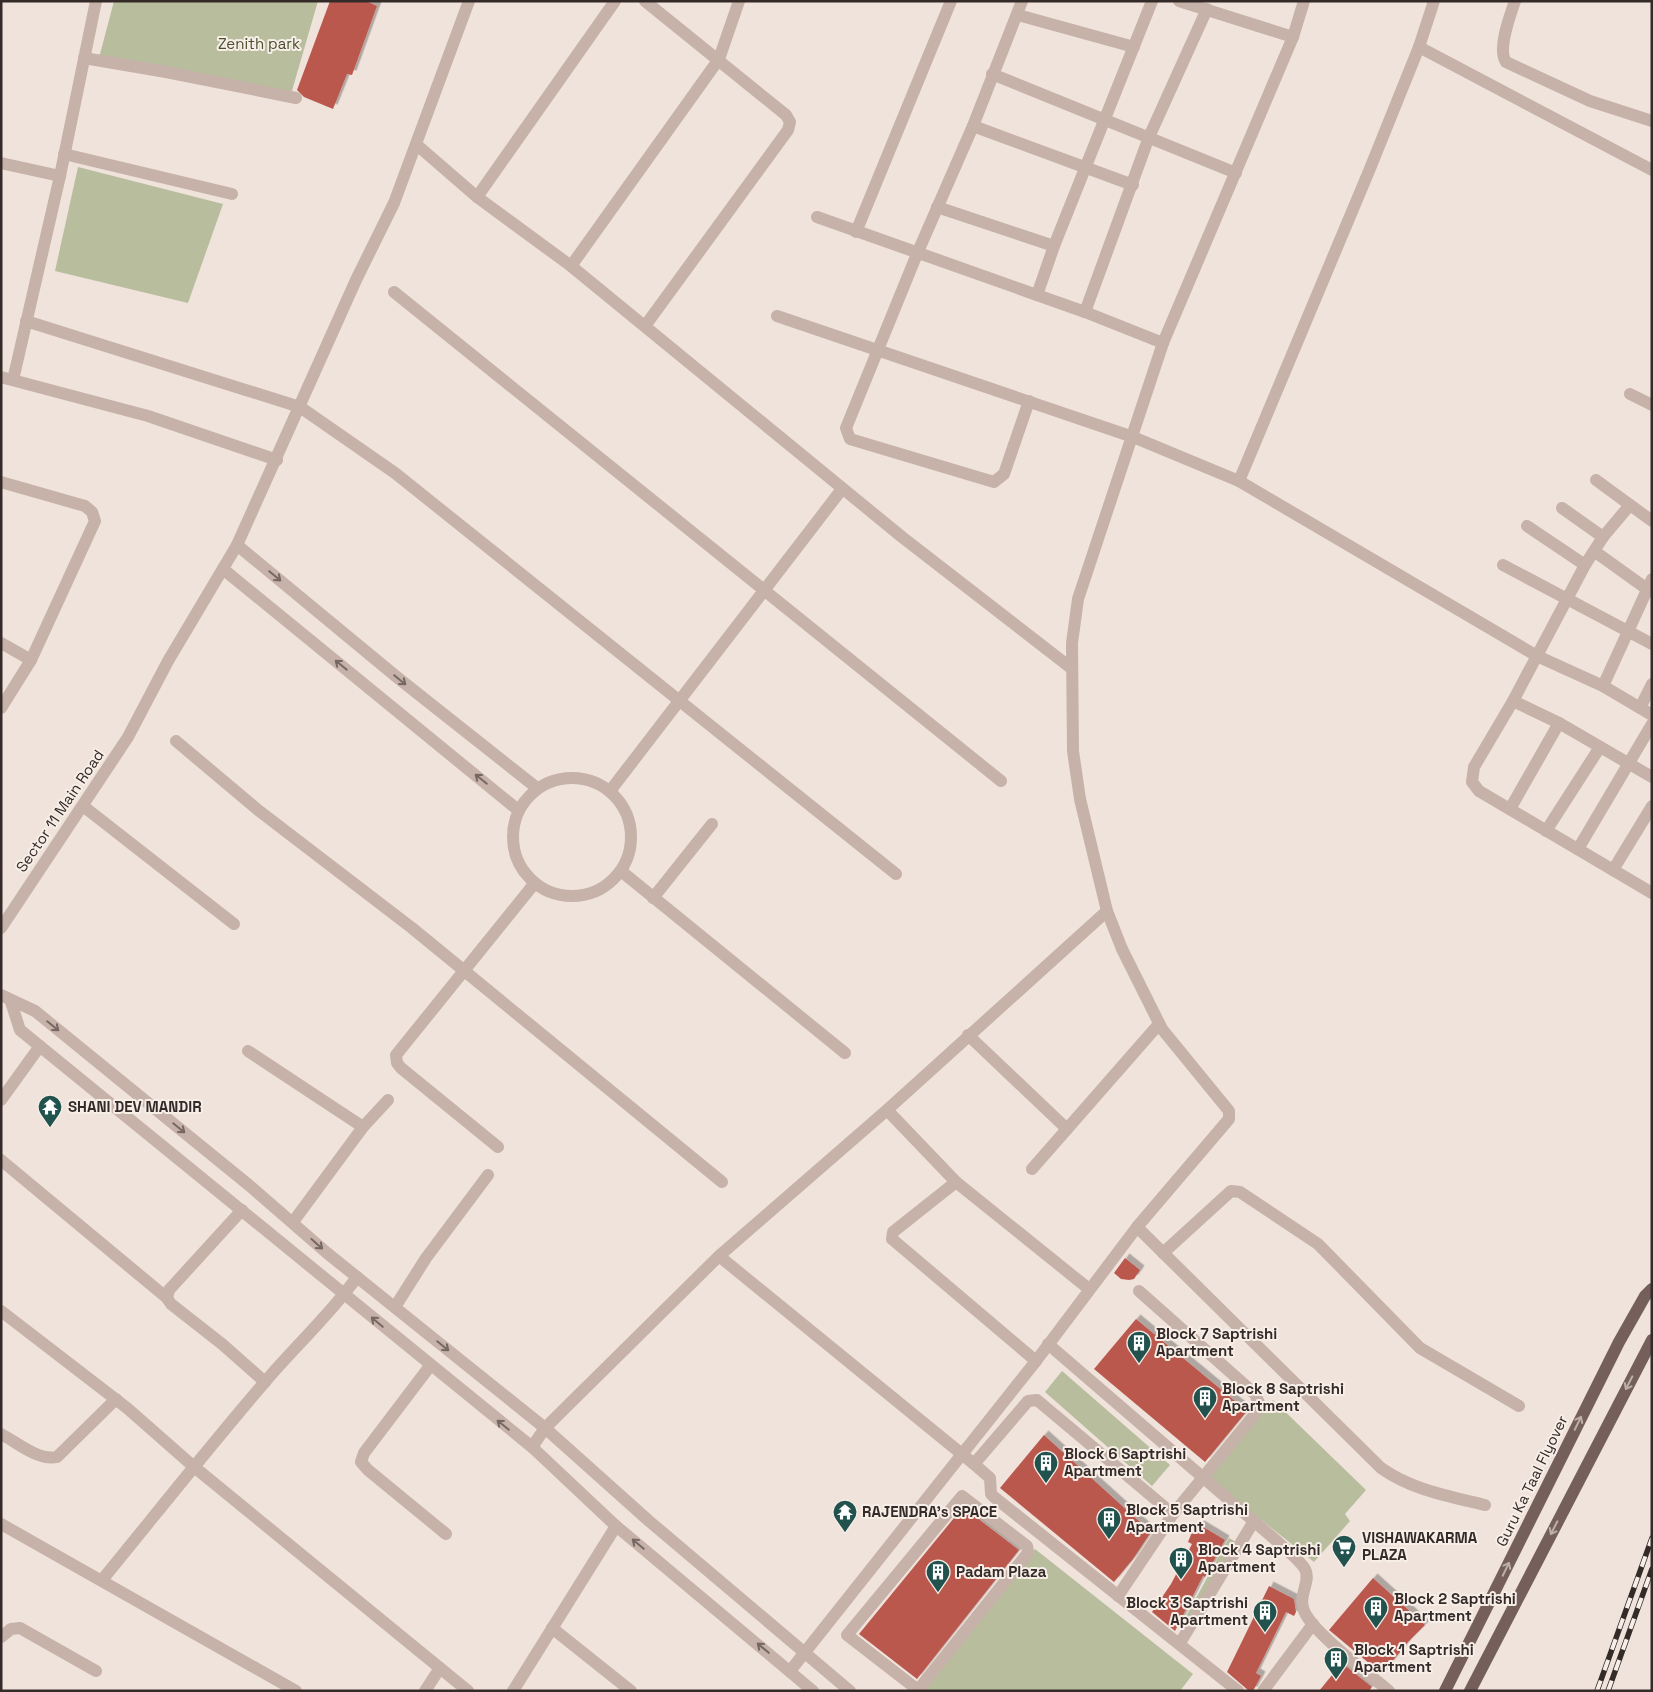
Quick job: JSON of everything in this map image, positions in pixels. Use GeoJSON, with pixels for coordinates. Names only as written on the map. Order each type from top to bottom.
{"type":"FeatureCollection","features":[{"type":"Feature","properties":{"kind":"main road","name":"Guru Ka Taal Flyover"},"geometry":{"type":"LineString","coordinates":[[1445,1691],[1619,1342],[1645,1296],[1652,1289]]}},
{"type":"Feature","properties":{"kind":"main road"},"geometry":{"type":"LineString","coordinates":[[1470,1691],[1652,1340]]}},
{"type":"Feature","properties":{"kind":"street"},"geometry":{"type":"LineString","coordinates":[[96,1],[60,176],[26,321],[7,378],[148,416],[277,460]]}},
{"type":"Feature","properties":{"kind":"street","name":"Sector 11 Main Road"},"geometry":{"type":"LineString","coordinates":[[1,928],[128,737],[168,661],[237,545],[394,203],[469,1]]}},
{"type":"Feature","properties":{"kind":"street"},"geometry":{"type":"LineString","coordinates":[[477,197],[615,1]]}},
{"type":"Feature","properties":{"kind":"street"},"geometry":{"type":"LineString","coordinates":[[644,1],[786,114],[790,122],[788,130],[645,326]]}},
{"type":"Feature","properties":{"kind":"street"},"geometry":{"type":"LineString","coordinates":[[571,266],[719,59],[739,1]]}},
{"type":"Feature","properties":{"kind":"street"},"geometry":{"type":"LineString","coordinates":[[856,232],[951,1]]}},
{"type":"Feature","properties":{"kind":"street"},"geometry":{"type":"LineString","coordinates":[[1022,1],[973,126],[877,349],[846,428],[850,439],[994,482],[1004,474],[1029,401]]}},
{"type":"Feature","properties":{"kind":"street"},"geometry":{"type":"LineString","coordinates":[[1036,295],[1104,118],[1152,1]]}},
{"type":"Feature","properties":{"kind":"street"},"geometry":{"type":"LineString","coordinates":[[1179,1],[1294,37]]}},
{"type":"Feature","properties":{"kind":"street"},"geometry":{"type":"LineString","coordinates":[[790,1671],[1036,1360],[1137,1226],[1230,1116],[1229,1111],[1159,1024],[1122,949],[1107,911],[1080,799],[1073,751],[1072,643],[1078,599],[1163,343],[1294,37],[1304,1]]}},
{"type":"Feature","properties":{"kind":"street"},"geometry":{"type":"LineString","coordinates":[[1239,481],[1419,47],[1434,1]]}},
{"type":"Feature","properties":{"kind":"street"},"geometry":{"type":"LineString","coordinates":[[1515,1],[1503,47],[1503,58],[1506,62],[1590,101],[1652,121]]}},
{"type":"Feature","properties":{"kind":"street"},"geometry":{"type":"LineString","coordinates":[[1085,312],[1149,137],[1207,9]]}},
{"type":"Feature","properties":{"kind":"street"},"geometry":{"type":"LineString","coordinates":[[1018,15],[1134,47]]}},
{"type":"Feature","properties":{"kind":"street"},"geometry":{"type":"LineString","coordinates":[[1419,47],[1652,170]]}},
{"type":"Feature","properties":{"kind":"street"},"geometry":{"type":"LineString","coordinates":[[84,58],[176,73],[296,98]]}},
{"type":"Feature","properties":{"kind":"street"},"geometry":{"type":"LineString","coordinates":[[992,74],[1104,118],[1236,174]]}},
{"type":"Feature","properties":{"kind":"street"},"geometry":{"type":"LineString","coordinates":[[973,126],[1132,185]]}},
{"type":"Feature","properties":{"kind":"street"},"geometry":{"type":"LineString","coordinates":[[417,145],[477,197],[571,266],[842,489],[1071,668]]}},
{"type":"Feature","properties":{"kind":"street"},"geometry":{"type":"LineString","coordinates":[[64,154],[232,194]]}},
{"type":"Feature","properties":{"kind":"street"},"geometry":{"type":"LineString","coordinates":[[1,164],[60,176]]}},
{"type":"Feature","properties":{"kind":"street"},"geometry":{"type":"LineString","coordinates":[[937,207],[1054,246]]}},
{"type":"Feature","properties":{"kind":"street"},"geometry":{"type":"LineString","coordinates":[[817,217],[1085,312],[1163,343]]}},
{"type":"Feature","properties":{"kind":"street"},"geometry":{"type":"LineString","coordinates":[[394,292],[764,592],[1001,781]]}},
{"type":"Feature","properties":{"kind":"street"},"geometry":{"type":"LineString","coordinates":[[777,316],[1133,437],[1239,481],[1537,656],[1603,686],[1652,715]]}},
{"type":"Feature","properties":{"kind":"street"},"geometry":{"type":"LineString","coordinates":[[26,321],[300,407],[396,473],[896,874]]}},
{"type":"Feature","properties":{"kind":"street"},"geometry":{"type":"LineString","coordinates":[[1630,394],[1652,405]]}},
{"type":"Feature","properties":{"kind":"street"},"geometry":{"type":"LineString","coordinates":[[1596,480],[1652,521]]}},
{"type":"Feature","properties":{"kind":"street"},"geometry":{"type":"LineString","coordinates":[[1,482],[85,506],[92,512],[94,517],[94,527],[31,660],[1,708]]}},
{"type":"Feature","properties":{"kind":"street"},"geometry":{"type":"LineString","coordinates":[[610,791],[842,489]]}},
{"type":"Feature","properties":{"kind":"street"},"geometry":{"type":"LineString","coordinates":[[1630,505],[1603,537],[1585,565],[1513,701],[1474,767],[1472,782],[1479,791],[1652,893]]}},
{"type":"Feature","properties":{"kind":"street"},"geometry":{"type":"LineString","coordinates":[[1562,508],[1603,537]]}},
{"type":"Feature","properties":{"kind":"street"},"geometry":{"type":"LineString","coordinates":[[1527,526],[1585,565]]}},
{"type":"Feature","properties":{"kind":"street"},"geometry":{"type":"LineString","coordinates":[[237,545],[398,678],[537,788]]}},
{"type":"Feature","properties":{"kind":"street"},"geometry":{"type":"LineString","coordinates":[[1594,551],[1649,584],[1603,686]]}},
{"type":"Feature","properties":{"kind":"street"},"geometry":{"type":"LineString","coordinates":[[1503,565],[1652,644]]}},
{"type":"Feature","properties":{"kind":"street"},"geometry":{"type":"LineString","coordinates":[[223,569],[518,810]]}},
{"type":"Feature","properties":{"kind":"street"},"geometry":{"type":"LineString","coordinates":[[1,644],[31,660]]}},
{"type":"Feature","properties":{"kind":"street"},"geometry":{"type":"LineString","coordinates":[[1640,708],[1652,684]]}},
{"type":"Feature","properties":{"kind":"street"},"geometry":{"type":"LineString","coordinates":[[1513,701],[1559,723],[1652,777]]}},
{"type":"Feature","properties":{"kind":"street"},"geometry":{"type":"LineString","coordinates":[[1510,809],[1559,723]]}},
{"type":"Feature","properties":{"kind":"street"},"geometry":{"type":"LineString","coordinates":[[1578,849],[1652,724]]}},
{"type":"Feature","properties":{"kind":"street"},"geometry":{"type":"LineString","coordinates":[[176,741],[258,810],[463,970],[722,1182]]}},
{"type":"Feature","properties":{"kind":"street"},"geometry":{"type":"LineString","coordinates":[[1546,831],[1600,747]]}},
{"type":"Feature","properties":{"kind":"street"},"geometry":{"type":"LineString","coordinates":[[574,777],[593,781],[610,791],[622,804],[630,829],[629,855],[621,871],[610,884],[596,892],[580,897],[564,897],[548,892],[534,884],[523,872],[516,858],[512,842],[513,825],[518,810],[526,798],[537,788],[554,780],[574,777]]}},
{"type":"Feature","properties":{"kind":"street"},"geometry":{"type":"LineString","coordinates":[[83,806],[234,924]]}},
{"type":"Feature","properties":{"kind":"street"},"geometry":{"type":"LineString","coordinates":[[1613,870],[1652,806]]}},
{"type":"Feature","properties":{"kind":"street"},"geometry":{"type":"LineString","coordinates":[[653,898],[712,824]]}},
{"type":"Feature","properties":{"kind":"street"},"geometry":{"type":"LineString","coordinates":[[621,871],[846,1053]]}},
{"type":"Feature","properties":{"kind":"street"},"geometry":{"type":"LineString","coordinates":[[498,1147],[401,1068],[397,1062],[396,1055],[534,884]]}},
{"type":"Feature","properties":{"kind":"street"},"geometry":{"type":"LineString","coordinates":[[532,1447],[545,1428],[719,1256],[887,1110],[1107,911]]}},
{"type":"Feature","properties":{"kind":"street"},"geometry":{"type":"LineString","coordinates":[[6,998],[20,1030],[345,1294],[430,1366],[532,1447],[616,1526],[813,1691]]}},
{"type":"Feature","properties":{"kind":"street"},"geometry":{"type":"LineString","coordinates":[[6,998],[35,1011],[293,1222],[357,1277],[545,1428],[649,1521],[806,1651],[850,1691]]}},
{"type":"Feature","properties":{"kind":"street"},"geometry":{"type":"LineString","coordinates":[[1032,1169],[1159,1024]]}},
{"type":"Feature","properties":{"kind":"street"},"geometry":{"type":"LineString","coordinates":[[968,1035],[1067,1129]]}},
{"type":"Feature","properties":{"kind":"street"},"geometry":{"type":"LineString","coordinates":[[1,1100],[40,1046]]}},
{"type":"Feature","properties":{"kind":"street"},"geometry":{"type":"LineString","coordinates":[[248,1051],[363,1127]]}},
{"type":"Feature","properties":{"kind":"street"},"geometry":{"type":"LineString","coordinates":[[293,1222],[363,1127],[388,1100]]}},
{"type":"Feature","properties":{"kind":"street"},"geometry":{"type":"LineString","coordinates":[[887,1110],[956,1182],[1089,1289]]}},
{"type":"Feature","properties":{"kind":"street"},"geometry":{"type":"LineString","coordinates":[[1,1160],[265,1382]]}},
{"type":"Feature","properties":{"kind":"street"},"geometry":{"type":"LineString","coordinates":[[395,1307],[426,1258],[488,1175]]}},
{"type":"Feature","properties":{"kind":"street"},"geometry":{"type":"LineString","coordinates":[[956,1182],[893,1232],[892,1239],[1036,1360]]}},
{"type":"Feature","properties":{"kind":"street"},"geometry":{"type":"LineString","coordinates":[[1163,1253],[1231,1191],[1240,1192],[1318,1244],[1420,1348],[1519,1406]]}},
{"type":"Feature","properties":{"kind":"street"},"geometry":{"type":"LineString","coordinates":[[167,1298],[169,1290],[242,1210]]}},
{"type":"Feature","properties":{"kind":"street"},"geometry":{"type":"LineString","coordinates":[[1137,1226],[1381,1468],[1397,1480],[1413,1487],[1485,1505]]}},
{"type":"Feature","properties":{"kind":"street"},"geometry":{"type":"LineString","coordinates":[[719,1256],[990,1478],[991,1494],[994,1497],[1238,1691]]}},
{"type":"Feature","properties":{"kind":"street"},"geometry":{"type":"LineString","coordinates":[[102,1580],[193,1466],[265,1382],[345,1294],[357,1277]]}},
{"type":"Feature","properties":{"kind":"street"},"geometry":{"type":"LineString","coordinates":[[1118,1596],[1172,1514],[1255,1414],[1258,1399],[1139,1291]]}},
{"type":"Feature","properties":{"kind":"street"},"geometry":{"type":"LineString","coordinates":[[1,1311],[116,1400],[193,1466],[468,1691]]}},
{"type":"Feature","properties":{"kind":"street"},"geometry":{"type":"LineString","coordinates":[[1048,1344],[1254,1521],[1304,1568],[1307,1577],[1301,1600],[1304,1612],[1313,1624],[1389,1691]]}},
{"type":"Feature","properties":{"kind":"street"},"geometry":{"type":"LineString","coordinates":[[430,1366],[364,1453],[361,1462],[368,1470],[446,1534]]}},
{"type":"Feature","properties":{"kind":"street"},"geometry":{"type":"LineString","coordinates":[[1,1434],[38,1455],[50,1458],[57,1457],[116,1400]]}},
{"type":"Feature","properties":{"kind":"street"},"geometry":{"type":"LineString","coordinates":[[974,1464],[1028,1401],[1037,1400],[1172,1514]]}},
{"type":"Feature","properties":{"kind":"street"},"geometry":{"type":"LineString","coordinates":[[962,1496],[1027,1546],[1028,1552],[918,1690],[847,1634],[962,1496]]}},
{"type":"Feature","properties":{"kind":"street"},"geometry":{"type":"LineString","coordinates":[[1180,1643],[1254,1521]]}},
{"type":"Feature","properties":{"kind":"street"},"geometry":{"type":"LineString","coordinates":[[1,1524],[296,1691]]}},
{"type":"Feature","properties":{"kind":"street"},"geometry":{"type":"LineString","coordinates":[[513,1691],[616,1526]]}},
{"type":"Feature","properties":{"kind":"street"},"geometry":{"type":"LineString","coordinates":[[1263,1691],[1313,1624]]}},
{"type":"Feature","properties":{"kind":"street"},"geometry":{"type":"LineString","coordinates":[[1,1637],[11,1629],[20,1628],[96,1671]]}},
{"type":"Feature","properties":{"kind":"street"},"geometry":{"type":"LineString","coordinates":[[552,1628],[631,1691]]}},
{"type":"Feature","properties":{"kind":"street"},"geometry":{"type":"LineString","coordinates":[[425,1691],[440,1668]]}},
{"type":"Feature","properties":{"kind":"green space","name":"Zenith park"},"geometry":{"type":"Polygon","coordinates":[[[114,1],[318,1],[291,94],[99,58],[114,1]]]}},
{"type":"Feature","properties":{"kind":"green space"},"geometry":{"type":"Polygon","coordinates":[[[78,167],[223,204],[188,303],[55,271],[78,167]]]}},
{"type":"Feature","properties":{"kind":"green space"},"geometry":{"type":"Polygon","coordinates":[[[1062,1371],[1170,1465],[1152,1486],[1045,1392],[1062,1371]]]}},
{"type":"Feature","properties":{"kind":"green space"},"geometry":{"type":"Polygon","coordinates":[[[1273,1400],[1366,1490],[1345,1514],[1350,1521],[1314,1562],[1204,1474],[1273,1400]]]}},
{"type":"Feature","properties":{"kind":"green space"},"geometry":{"type":"Polygon","coordinates":[[[1229,1538],[1243,1546],[1190,1634],[1180,1627],[1229,1538]]]}},
{"type":"Feature","properties":{"kind":"green space"},"geometry":{"type":"Polygon","coordinates":[[[1035,1549],[1193,1674],[1180,1691],[924,1691],[1035,1549]]]}},
{"type":"Feature","properties":{"kind":"building"},"geometry":{"type":"Polygon","coordinates":[[[330,1],[366,1],[377,6],[352,75],[347,74],[333,109],[304,97],[297,90],[330,1]]]}},
{"type":"Feature","properties":{"kind":"building"},"geometry":{"type":"Polygon","coordinates":[[[1125,1258],[1140,1270],[1134,1279],[1121,1279],[1114,1273],[1125,1258]]]}},
{"type":"Feature","properties":{"kind":"building"},"geometry":{"type":"Polygon","coordinates":[[[1136,1319],[1247,1411],[1205,1462],[1094,1369],[1136,1319]]]}},
{"type":"Feature","properties":{"kind":"building"},"geometry":{"type":"Polygon","coordinates":[[[1044,1435],[1151,1532],[1133,1559],[1114,1582],[1000,1488],[1044,1435]]]}},
{"type":"Feature","properties":{"kind":"building","name":"Padam Plaza"},"geometry":{"type":"Polygon","coordinates":[[[963,1507],[1019,1550],[917,1679],[859,1634],[963,1507]]]}},
{"type":"Feature","properties":{"kind":"building","name":"Block 4 Saptrishi Apartment"},"geometry":{"type":"Polygon","coordinates":[[[1200,1525],[1225,1540],[1205,1577],[1203,1576],[1175,1631],[1152,1612],[1171,1584],[1192,1544],[1188,1542],[1192,1532],[1200,1525]]]}},
{"type":"Feature","properties":{"kind":"building","name":"Block 2 Saptrishi Apartment"},"geometry":{"type":"Polygon","coordinates":[[[1373,1578],[1425,1625],[1408,1642],[1382,1674],[1329,1630],[1373,1578]]]}},
{"type":"Feature","properties":{"kind":"building","name":"Block 3 Saptrishi Apartment"},"geometry":{"type":"Polygon","coordinates":[[[1269,1586],[1294,1599],[1296,1612],[1294,1616],[1286,1612],[1256,1673],[1261,1676],[1253,1691],[1249,1691],[1227,1672],[1269,1586]]]}},
{"type":"Feature","properties":{"kind":"building"},"geometry":{"type":"Polygon","coordinates":[[[1342,1663],[1372,1687],[1369,1691],[1319,1691],[1342,1663]]]}},
{"type":"Feature","properties":{"kind":"railway"},"geometry":{"type":"LineString","coordinates":[[1597,1691],[1652,1538]]}},
{"type":"Feature","properties":{"kind":"railway"},"geometry":{"type":"LineString","coordinates":[[1608,1691],[1652,1569]]}},
{"type":"Feature","properties":{"kind":"place","name":"SHANI DEV MANDIR"},"geometry":{"type":"Point","coordinates":[50,1128]}},
{"type":"Feature","properties":{"kind":"place","name":"Block 7 Saptrishi Apartment"},"geometry":{"type":"Point","coordinates":[1139,1364]}},
{"type":"Feature","properties":{"kind":"place","name":"Block 8 Saptrishi Apartment"},"geometry":{"type":"Point","coordinates":[1205,1419]}},
{"type":"Feature","properties":{"kind":"place","name":"Block 6 Saptrishi Apartment"},"geometry":{"type":"Point","coordinates":[1046,1484]}},
{"type":"Feature","properties":{"kind":"place","name":"RAJENDRA's SPACE"},"geometry":{"type":"Point","coordinates":[845,1533]}},
{"type":"Feature","properties":{"kind":"place","name":"Block 5 Saptrishi Apartment"},"geometry":{"type":"Point","coordinates":[1109,1540]}},
{"type":"Feature","properties":{"kind":"place","name":"VISHAWAKARMA PLAZA"},"geometry":{"type":"Point","coordinates":[1344,1568]}},
{"type":"Feature","properties":{"kind":"place","name":"Block 4 Saptrishi Apartment"},"geometry":{"type":"Point","coordinates":[1181,1580]}},
{"type":"Feature","properties":{"kind":"place","name":"Padam Plaza"},"geometry":{"type":"Point","coordinates":[938,1593]}},
{"type":"Feature","properties":{"kind":"place","name":"Block 2 Saptrishi Apartment"},"geometry":{"type":"Point","coordinates":[1376,1629]}},
{"type":"Feature","properties":{"kind":"place","name":"Block 3 Saptrishi Apartment"},"geometry":{"type":"Point","coordinates":[1265,1633]}},
{"type":"Feature","properties":{"kind":"place","name":"Block 1 Saptrishi Apartment"},"geometry":{"type":"Point","coordinates":[1336,1680]}}]}
